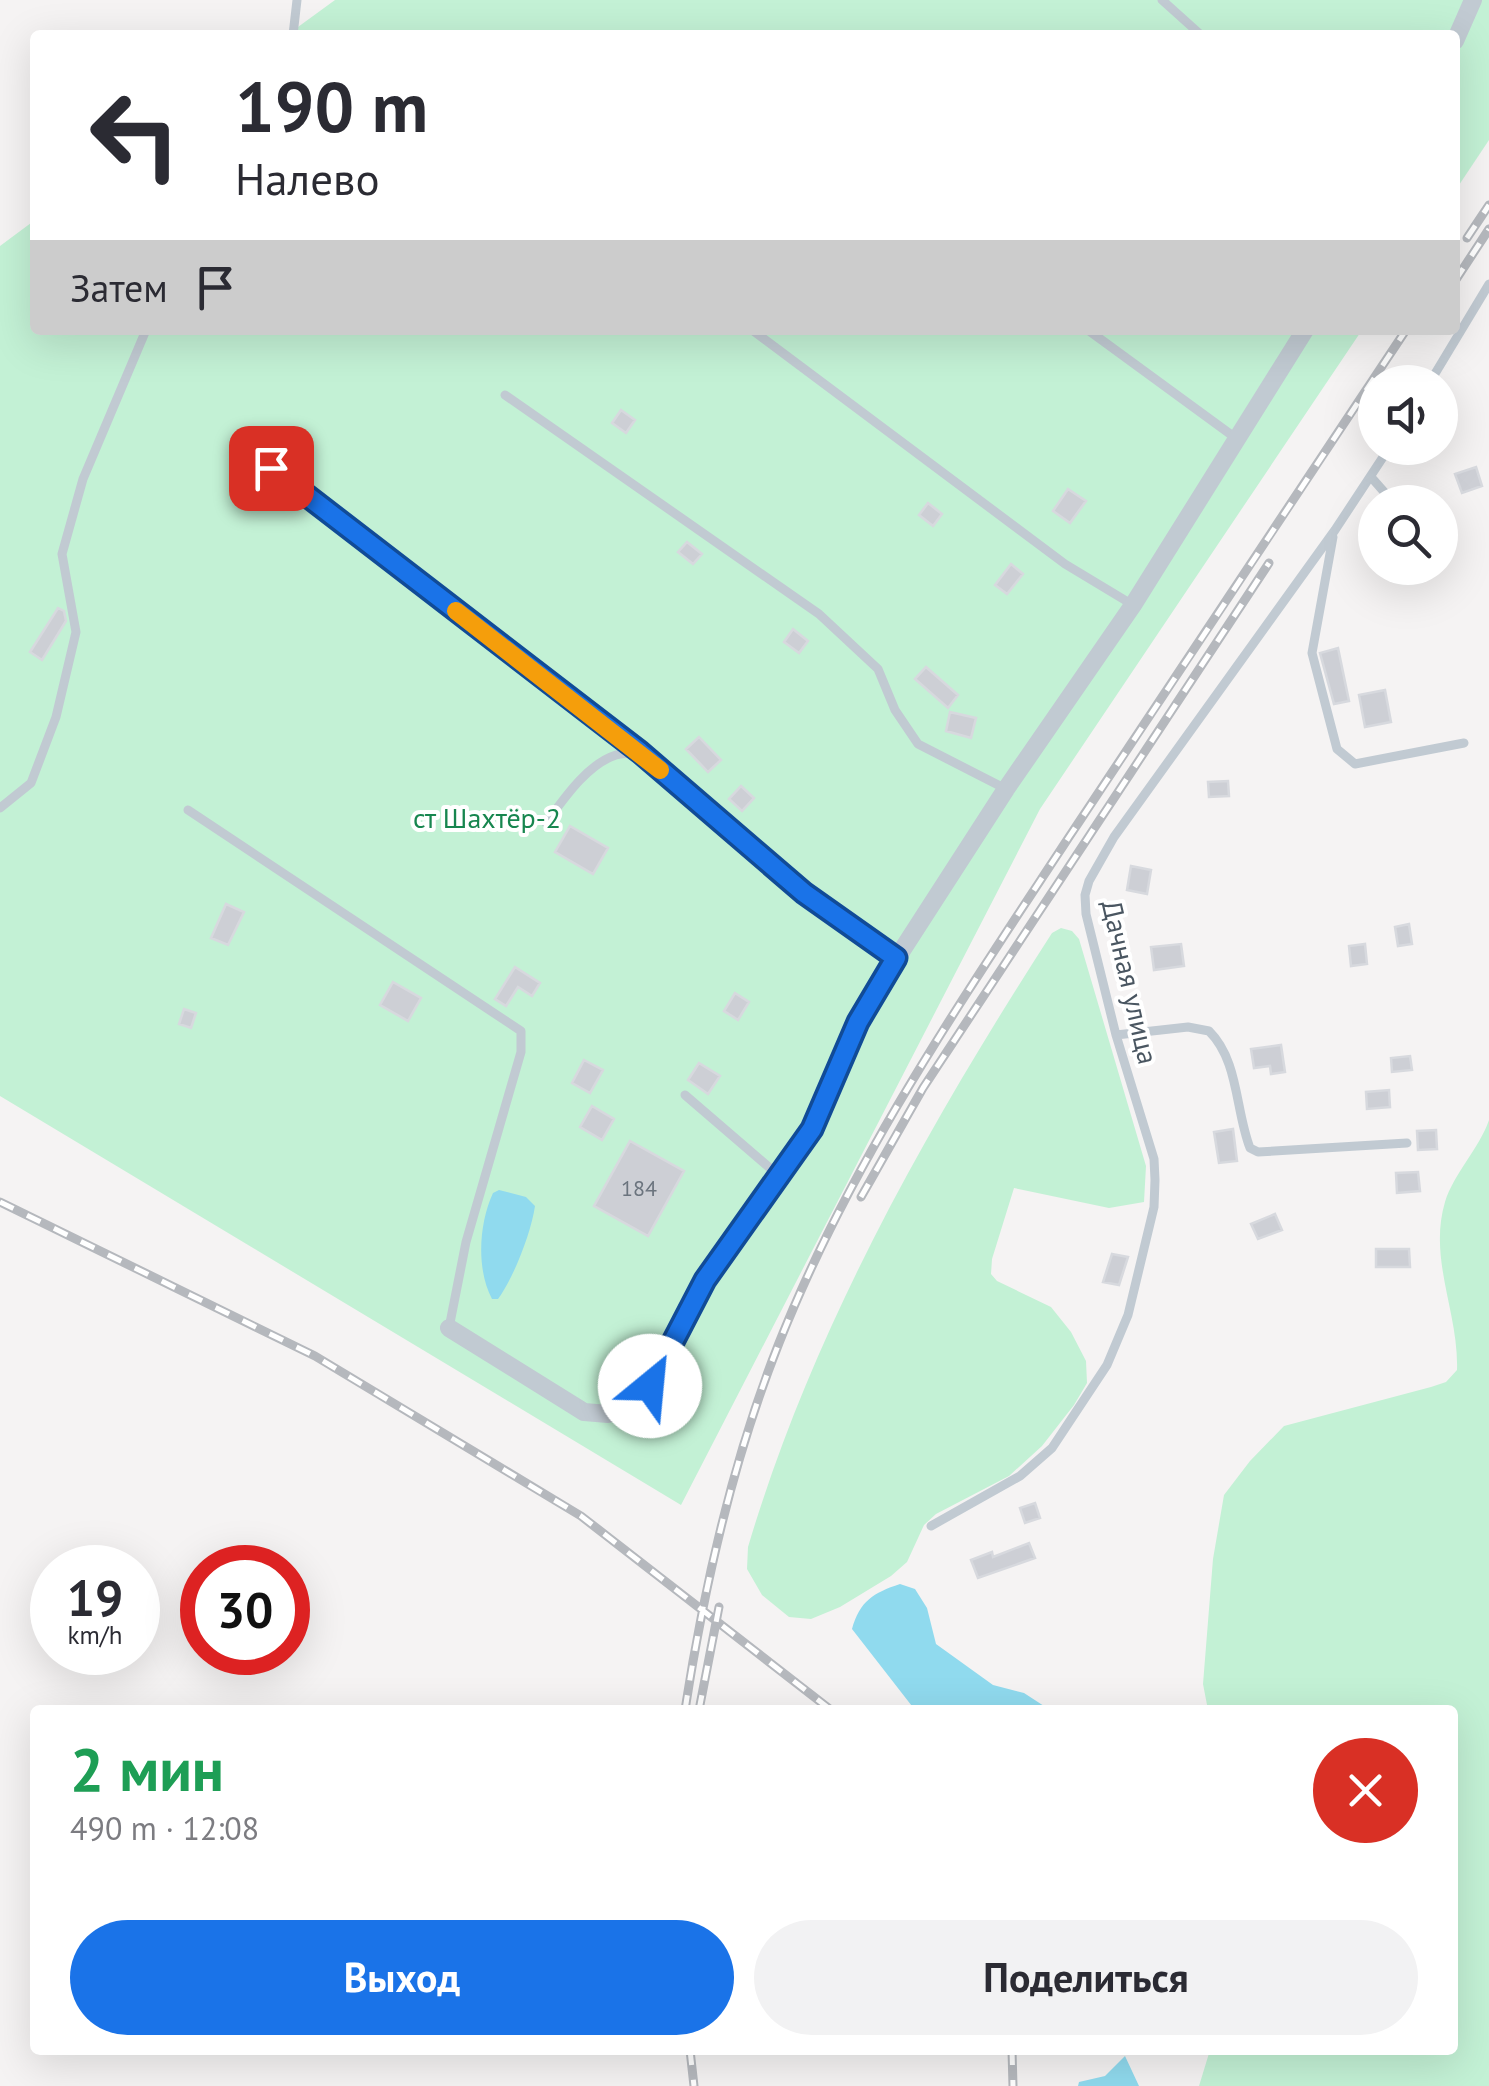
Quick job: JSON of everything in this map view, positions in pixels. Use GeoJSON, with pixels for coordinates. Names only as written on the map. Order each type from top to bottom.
{"type":"FeatureCollection","features":[{"type":"Feature","properties":{"kind":"street"},"geometry":{"type":"LineString","coordinates":[[1460,30],[1473,0]]}},
{"type":"Feature","properties":{"kind":"street"},"geometry":{"type":"LineString","coordinates":[[449,1328],[584,1412],[608,1414],[627,1406],[650,1386],[705,1280],[812,1129],[858,1022],[896,958],[1132,606],[1302,335]]}},
{"type":"Feature","properties":{"kind":"lane"},"geometry":{"type":"LineString","coordinates":[[293,30],[297,0]]}},
{"type":"Feature","properties":{"kind":"lane"},"geometry":{"type":"LineString","coordinates":[[1162,0],[1195,30]]}},
{"type":"Feature","properties":{"kind":"lane"},"geometry":{"type":"LineString","coordinates":[[1460,332],[1489,284]]}},
{"type":"Feature","properties":{"kind":"lane"},"geometry":{"type":"LineString","coordinates":[[0,808],[30,783],[56,717],[76,632],[62,554],[84,479],[144,335]]}},
{"type":"Feature","properties":{"kind":"lane"},"geometry":{"type":"LineString","coordinates":[[759,335],[1065,564],[1132,606]]}},
{"type":"Feature","properties":{"kind":"lane"},"geometry":{"type":"LineString","coordinates":[[1095,335],[1237,438]]}},
{"type":"Feature","properties":{"kind":"lane"},"geometry":{"type":"LineString","coordinates":[[1440,365],[1458,335]]}},
{"type":"Feature","properties":{"kind":"lane"},"geometry":{"type":"LineString","coordinates":[[504,396],[819,614],[878,669],[895,710],[918,744],[1006,789]]}},
{"type":"Feature","properties":{"kind":"lane"},"geometry":{"type":"LineString","coordinates":[[240,444],[640,752],[804,893],[896,958]]}},
{"type":"Feature","properties":{"kind":"lane","name":"Дачная улица"},"geometry":{"type":"LineString","coordinates":[[931,1526],[1020,1476],[1052,1448],[1107,1365],[1128,1316],[1154,1207],[1156,1180],[1154,1159],[1116,1035],[1086,914],[1089,881],[1114,837],[1378,465]]}},
{"type":"Feature","properties":{"kind":"lane"},"geometry":{"type":"LineString","coordinates":[[1371,477],[1378,485]]}},
{"type":"Feature","properties":{"kind":"lane"},"geometry":{"type":"LineString","coordinates":[[1335,530],[1312,653],[1337,750],[1354,764],[1464,742]]}},
{"type":"Feature","properties":{"kind":"lane"},"geometry":{"type":"LineString","coordinates":[[546,823],[572,786],[598,766],[614,755],[640,752]]}},
{"type":"Feature","properties":{"kind":"lane"},"geometry":{"type":"LineString","coordinates":[[188,810],[521,1031],[521,1052],[466,1242],[449,1328]]}},
{"type":"Feature","properties":{"kind":"lane"},"geometry":{"type":"LineString","coordinates":[[1116,1035],[1188,1027],[1209,1030],[1227,1054],[1243,1130],[1250,1148],[1258,1152],[1407,1143]]}},
{"type":"Feature","properties":{"kind":"lane"},"geometry":{"type":"LineString","coordinates":[[685,1095],[778,1175]]}},
{"type":"Feature","properties":{"kind":"green space"},"geometry":{"type":"Polygon","coordinates":[[[335,0],[1489,0],[1489,140],[1460,184],[1460,30],[294,30],[335,0]]]}},
{"type":"Feature","properties":{"kind":"green space","name":"ст Шахтёр-2"},"geometry":{"type":"Polygon","coordinates":[[[30,224],[30,335],[1359,335],[1040,809],[681,1505],[0,1096],[0,246],[30,224]]]}},
{"type":"Feature","properties":{"kind":"green space"},"geometry":{"type":"Polygon","coordinates":[[[1061,928],[1072,931],[1079,939],[1146,1166],[1144,1202],[1109,1208],[1014,1188],[991,1274],[997,1281],[1051,1307],[1071,1332],[1086,1361],[1087,1383],[1042,1446],[1009,1476],[936,1514],[924,1525],[907,1562],[891,1576],[840,1607],[811,1619],[789,1617],[762,1595],[747,1569],[748,1547],[806,1386],[840,1307],[919,1153],[1006,1005],[1052,933],[1061,928]]]}},
{"type":"Feature","properties":{"kind":"green space"},"geometry":{"type":"Polygon","coordinates":[[[1489,1120],[1489,2086],[1199,2086],[1208,2055],[1458,2055],[1458,1705],[1207,1705],[1203,1684],[1213,1559],[1224,1495],[1250,1461],[1284,1426],[1431,1387],[1446,1382],[1457,1370],[1442,1265],[1441,1223],[1449,1191],[1489,1120]]]}},
{"type":"Feature","properties":{"kind":"water"},"geometry":{"type":"Polygon","coordinates":[[[499,1190],[526,1197],[535,1206],[516,1267],[498,1299],[492,1299],[483,1274],[481,1246],[488,1205],[493,1193],[499,1190]]]}},
{"type":"Feature","properties":{"kind":"water"},"geometry":{"type":"Polygon","coordinates":[[[900,1584],[915,1589],[927,1608],[936,1644],[993,1685],[1024,1693],[1042,1705],[911,1705],[852,1629],[859,1611],[882,1591],[900,1584]]]}},
{"type":"Feature","properties":{"kind":"water"},"geometry":{"type":"Polygon","coordinates":[[[1125,2056],[1139,2086],[1078,2086],[1079,2082],[1105,2076],[1125,2056]]]}},
{"type":"Feature","properties":{"kind":"building"},"geometry":{"type":"Polygon","coordinates":[[[621,410],[635,420],[626,433],[612,423],[621,410]]]}},
{"type":"Feature","properties":{"kind":"building"},"geometry":{"type":"Polygon","coordinates":[[[1476,467],[1482,486],[1462,493],[1455,474],[1476,467]]]}},
{"type":"Feature","properties":{"kind":"building"},"geometry":{"type":"Polygon","coordinates":[[[1068,489],[1086,501],[1070,523],[1053,511],[1068,489]]]}},
{"type":"Feature","properties":{"kind":"building"},"geometry":{"type":"Polygon","coordinates":[[[928,503],[942,514],[933,526],[919,515],[928,503]]]}},
{"type":"Feature","properties":{"kind":"building"},"geometry":{"type":"Polygon","coordinates":[[[687,542],[702,554],[693,564],[678,552],[687,542]]]}},
{"type":"Feature","properties":{"kind":"building"},"geometry":{"type":"Polygon","coordinates":[[[1011,564],[1023,574],[1007,594],[995,585],[1011,564]]]}},
{"type":"Feature","properties":{"kind":"building"},"geometry":{"type":"Polygon","coordinates":[[[58,608],[64,611],[66,621],[42,660],[30,652],[58,608]]]}},
{"type":"Feature","properties":{"kind":"building"},"geometry":{"type":"Polygon","coordinates":[[[793,629],[808,641],[799,653],[784,642],[793,629]]]}},
{"type":"Feature","properties":{"kind":"building"},"geometry":{"type":"Polygon","coordinates":[[[1338,648],[1349,701],[1334,704],[1320,653],[1338,648]]]}},
{"type":"Feature","properties":{"kind":"building"},"geometry":{"type":"Polygon","coordinates":[[[926,667],[958,695],[948,708],[915,679],[926,667]]]}},
{"type":"Feature","properties":{"kind":"building"},"geometry":{"type":"Polygon","coordinates":[[[1385,690],[1391,722],[1365,727],[1359,695],[1385,690]]]}},
{"type":"Feature","properties":{"kind":"building"},"geometry":{"type":"Polygon","coordinates":[[[950,712],[976,718],[971,738],[946,731],[950,712]]]}},
{"type":"Feature","properties":{"kind":"building"},"geometry":{"type":"Polygon","coordinates":[[[699,737],[721,760],[708,772],[686,749],[699,737]]]}},
{"type":"Feature","properties":{"kind":"building"},"geometry":{"type":"Polygon","coordinates":[[[1228,781],[1229,796],[1209,797],[1208,782],[1228,781]]]}},
{"type":"Feature","properties":{"kind":"building"},"geometry":{"type":"Polygon","coordinates":[[[741,786],[754,798],[742,811],[729,799],[741,786]]]}},
{"type":"Feature","properties":{"kind":"building"},"geometry":{"type":"Polygon","coordinates":[[[570,826],[608,848],[593,874],[555,852],[570,826]]]}},
{"type":"Feature","properties":{"kind":"building"},"geometry":{"type":"Polygon","coordinates":[[[1131,866],[1151,870],[1147,894],[1127,890],[1131,866]]]}},
{"type":"Feature","properties":{"kind":"building"},"geometry":{"type":"Polygon","coordinates":[[[226,904],[244,912],[228,945],[211,938],[226,904]]]}},
{"type":"Feature","properties":{"kind":"building"},"geometry":{"type":"Polygon","coordinates":[[[1409,924],[1412,944],[1398,946],[1395,927],[1409,924]]]}},
{"type":"Feature","properties":{"kind":"building"},"geometry":{"type":"Polygon","coordinates":[[[1181,944],[1184,966],[1154,970],[1151,947],[1181,944]]]}},
{"type":"Feature","properties":{"kind":"building"},"geometry":{"type":"Polygon","coordinates":[[[1365,944],[1367,964],[1351,966],[1349,946],[1365,944]]]}},
{"type":"Feature","properties":{"kind":"building"},"geometry":{"type":"Polygon","coordinates":[[[515,967],[540,983],[532,996],[518,987],[506,1006],[495,999],[515,967]]]}},
{"type":"Feature","properties":{"kind":"building"},"geometry":{"type":"Polygon","coordinates":[[[393,982],[421,998],[408,1021],[380,1005],[393,982]]]}},
{"type":"Feature","properties":{"kind":"building"},"geometry":{"type":"Polygon","coordinates":[[[735,993],[749,1002],[738,1020],[724,1011],[735,993]]]}},
{"type":"Feature","properties":{"kind":"building"},"geometry":{"type":"Polygon","coordinates":[[[184,1009],[196,1013],[191,1028],[179,1024],[184,1009]]]}},
{"type":"Feature","properties":{"kind":"building"},"geometry":{"type":"Polygon","coordinates":[[[1281,1045],[1285,1072],[1271,1074],[1270,1066],[1254,1068],[1251,1049],[1281,1045]]]}},
{"type":"Feature","properties":{"kind":"building"},"geometry":{"type":"Polygon","coordinates":[[[1410,1056],[1412,1070],[1392,1072],[1391,1058],[1410,1056]]]}},
{"type":"Feature","properties":{"kind":"building"},"geometry":{"type":"Polygon","coordinates":[[[584,1060],[603,1070],[590,1093],[572,1083],[584,1060]]]}},
{"type":"Feature","properties":{"kind":"building"},"geometry":{"type":"Polygon","coordinates":[[[699,1063],[720,1076],[708,1094],[688,1080],[699,1063]]]}},
{"type":"Feature","properties":{"kind":"building"},"geometry":{"type":"Polygon","coordinates":[[[1389,1090],[1390,1107],[1367,1109],[1366,1092],[1389,1090]]]}},
{"type":"Feature","properties":{"kind":"building"},"geometry":{"type":"Polygon","coordinates":[[[592,1106],[614,1119],[602,1140],[580,1127],[592,1106]]]}},
{"type":"Feature","properties":{"kind":"building"},"geometry":{"type":"Polygon","coordinates":[[[1233,1129],[1237,1161],[1219,1163],[1214,1132],[1233,1129]]]}},
{"type":"Feature","properties":{"kind":"building"},"geometry":{"type":"Polygon","coordinates":[[[1436,1130],[1437,1149],[1418,1150],[1417,1131],[1436,1130]]]}},
{"type":"Feature","properties":{"kind":"building"},"geometry":{"type":"Polygon","coordinates":[[[630,1141],[684,1171],[648,1236],[594,1206],[630,1141]]]}},
{"type":"Feature","properties":{"kind":"building"},"geometry":{"type":"Polygon","coordinates":[[[1418,1172],[1420,1191],[1397,1193],[1396,1173],[1418,1172]]]}},
{"type":"Feature","properties":{"kind":"building"},"geometry":{"type":"Polygon","coordinates":[[[1275,1214],[1282,1230],[1258,1239],[1251,1224],[1275,1214]]]}},
{"type":"Feature","properties":{"kind":"building"},"geometry":{"type":"Polygon","coordinates":[[[1376,1249],[1409,1249],[1410,1267],[1376,1267],[1376,1249]]]}},
{"type":"Feature","properties":{"kind":"building"},"geometry":{"type":"Polygon","coordinates":[[[1112,1254],[1128,1257],[1119,1285],[1103,1282],[1112,1254]]]}},
{"type":"Feature","properties":{"kind":"building"},"geometry":{"type":"Polygon","coordinates":[[[1035,1503],[1040,1518],[1025,1523],[1020,1508],[1035,1503]]]}},
{"type":"Feature","properties":{"kind":"building"},"geometry":{"type":"Polygon","coordinates":[[[1029,1543],[1035,1558],[978,1578],[971,1560],[992,1552],[993,1557],[1029,1543]]]}},
{"type":"Feature","properties":{"kind":"railway"},"geometry":{"type":"LineString","coordinates":[[1467,238],[1489,205]]}},
{"type":"Feature","properties":{"kind":"railway"},"geometry":{"type":"LineString","coordinates":[[1460,273],[1489,229]]}},
{"type":"Feature","properties":{"kind":"railway"},"geometry":{"type":"LineString","coordinates":[[686,1705],[711,1570],[748,1432],[779,1343],[840,1210],[911,1083],[989,959],[1403,335]]}},
{"type":"Feature","properties":{"kind":"railway"},"geometry":{"type":"LineString","coordinates":[[861,1197],[923,1088],[1269,563]]}},
{"type":"Feature","properties":{"kind":"railway"},"geometry":{"type":"LineString","coordinates":[[0,1202],[315,1356],[581,1516],[825,1705]]}},
{"type":"Feature","properties":{"kind":"railway"},"geometry":{"type":"LineString","coordinates":[[700,1705],[719,1607]]}},
{"type":"Feature","properties":{"kind":"railway"},"geometry":{"type":"LineString","coordinates":[[691,2055],[694,2086]]}},
{"type":"Feature","properties":{"kind":"railway"},"geometry":{"type":"LineString","coordinates":[[1012,2055],[1013,2086]]}},
{"type":"Feature","properties":{"kind":"slow traffic"},"geometry":{"type":"LineString","coordinates":[[456,611],[660,770]]}},
{"type":"Feature","properties":{"kind":"route"},"geometry":{"type":"LineString","coordinates":[[271,468],[640,752],[804,893],[896,958],[858,1022],[812,1129],[705,1280],[650,1386]]}}]}
